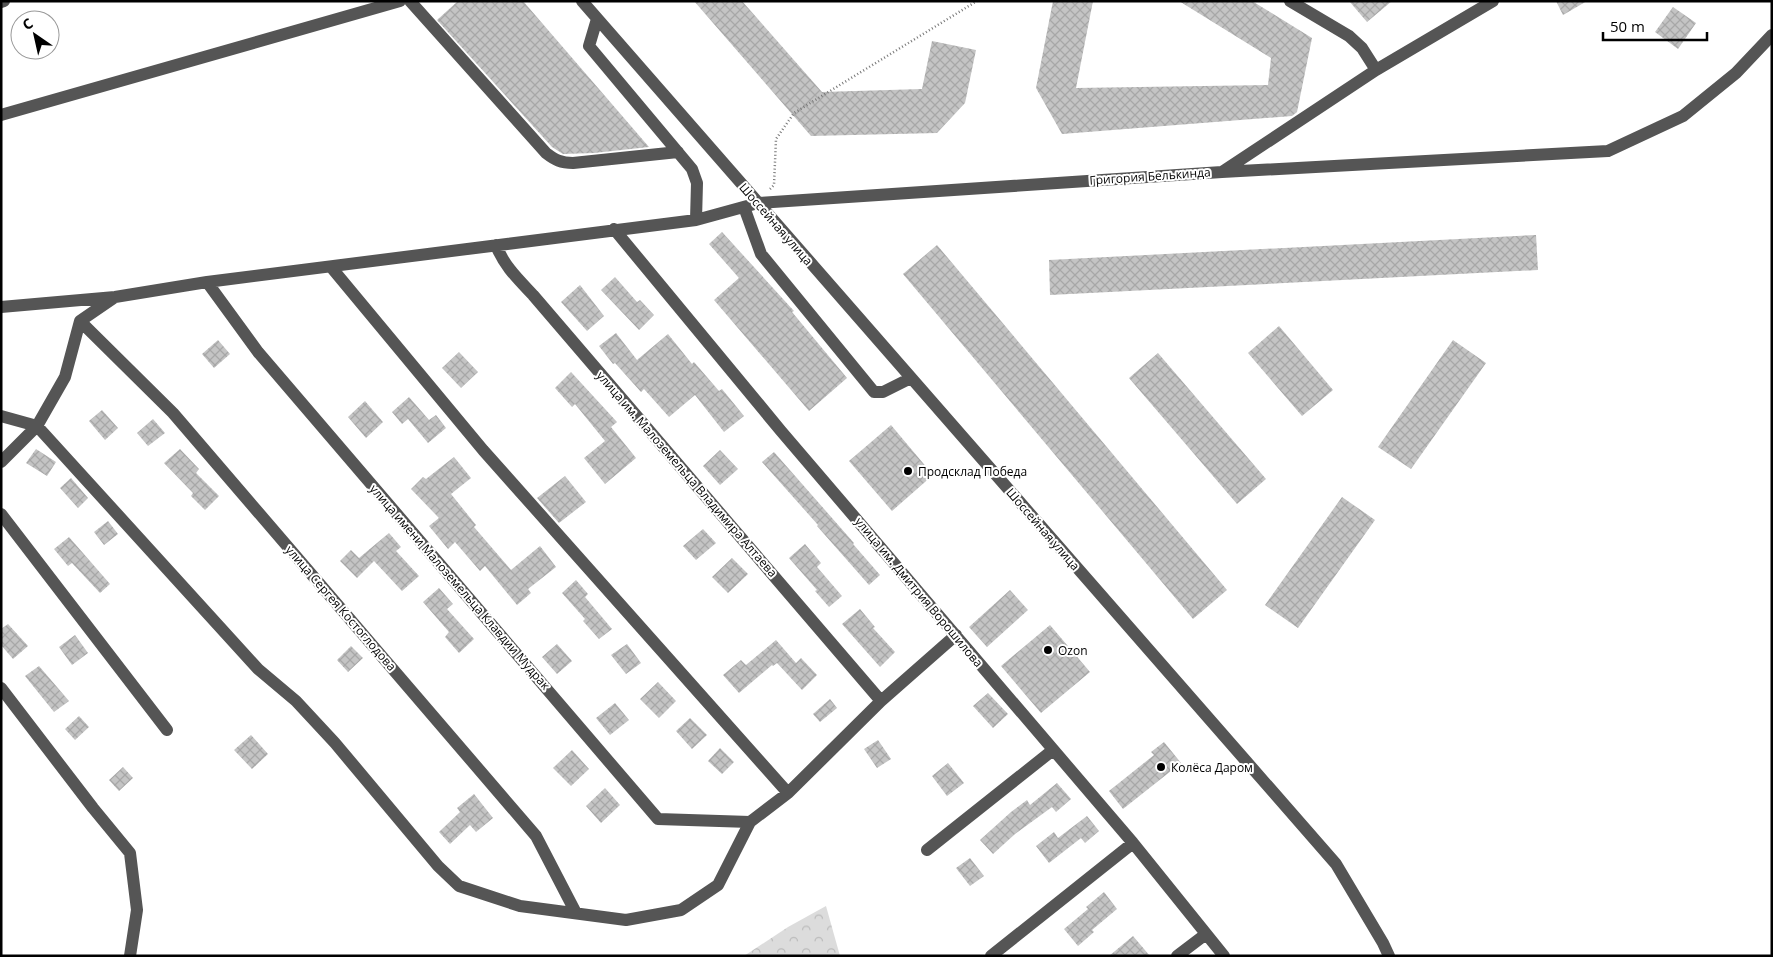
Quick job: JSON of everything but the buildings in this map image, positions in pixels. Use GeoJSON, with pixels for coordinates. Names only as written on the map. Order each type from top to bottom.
{"type":"FeatureCollection","features":[{"type":"Feature","properties":{"kind":"street"},"geometry":{"type":"LineString","coordinates":[[1,115],[400,1]]}},
{"type":"Feature","properties":{"kind":"street"},"geometry":{"type":"LineString","coordinates":[[410,1],[546,153],[554,159],[563,163],[573,163],[678,152]]}},
{"type":"Feature","properties":{"kind":"street","name":"Шоссейная улица"},"geometry":{"type":"LineString","coordinates":[[582,1],[1336,864],[1389,956]]}},
{"type":"Feature","properties":{"kind":"street"},"geometry":{"type":"LineString","coordinates":[[1290,1],[1349,36],[1362,48],[1376,70]]}},
{"type":"Feature","properties":{"kind":"street","name":"Григория Белькинда"},"geometry":{"type":"LineString","coordinates":[[1,307],[114,297],[208,282],[696,220],[758,203],[1222,172],[1376,70],[1493,1]]}},
{"type":"Feature","properties":{"kind":"street"},"geometry":{"type":"LineString","coordinates":[[597,19],[589,46],[692,169],[697,183],[696,220]]}},
{"type":"Feature","properties":{"kind":"street"},"geometry":{"type":"LineString","coordinates":[[1222,172],[1608,151],[1682,116],[1736,72],[1772,35]]}},
{"type":"Feature","properties":{"kind":"street"},"geometry":{"type":"LineString","coordinates":[[744,207],[761,254],[874,392],[883,392],[911,378]]}},
{"type":"Feature","properties":{"kind":"street","name":"улица им. Дмитрия Ворошилова"},"geometry":{"type":"LineString","coordinates":[[614,229],[781,431],[1133,843],[1224,956]]}},
{"type":"Feature","properties":{"kind":"street","name":"улица им. Малоземельца Владимира Алтаева"},"geometry":{"type":"LineString","coordinates":[[496,244],[509,270],[534,295],[881,701]]}},
{"type":"Feature","properties":{"kind":"street"},"geometry":{"type":"LineString","coordinates":[[331,267],[484,450],[788,792]]}},
{"type":"Feature","properties":{"kind":"street","name":"улица имени Малоземельца Клавдии Мудрак"},"geometry":{"type":"LineString","coordinates":[[208,282],[258,352],[658,818],[750,822]]}},
{"type":"Feature","properties":{"kind":"street"},"geometry":{"type":"LineString","coordinates":[[1,462],[37,426],[65,377],[80,321],[114,297]]}},
{"type":"Feature","properties":{"kind":"street","name":"улица Сергея Костоглодова"},"geometry":{"type":"LineString","coordinates":[[80,321],[173,413],[536,836],[576,913]]}},
{"type":"Feature","properties":{"kind":"street"},"geometry":{"type":"LineString","coordinates":[[1,416],[37,426],[258,669],[296,701],[335,743],[438,866],[460,886],[520,906],[626,920],[681,910],[718,885],[750,822],[788,792],[881,701],[956,635]]}},
{"type":"Feature","properties":{"kind":"street"},"geometry":{"type":"LineString","coordinates":[[1,514],[167,730]]}},
{"type":"Feature","properties":{"kind":"street"},"geometry":{"type":"LineString","coordinates":[[1,688],[130,853],[137,910],[130,956]]}},
{"type":"Feature","properties":{"kind":"street"},"geometry":{"type":"LineString","coordinates":[[927,850],[1053,750]]}},
{"type":"Feature","properties":{"kind":"street"},"geometry":{"type":"LineString","coordinates":[[991,956],[1133,843]]}},
{"type":"Feature","properties":{"kind":"street"},"geometry":{"type":"LineString","coordinates":[[1178,956],[1206,934]]}},
{"type":"Feature","properties":{"kind":"path"},"geometry":{"type":"LineString","coordinates":[[758,203],[774,185],[776,139],[794,113],[977,1]]}},
{"type":"Feature","properties":{"kind":"green space"},"geometry":{"type":"Polygon","coordinates":[[[826,906],[840,956],[744,956],[788,927],[826,906]]]}},
{"type":"Feature","properties":{"kind":"place","name":"Продсклад Победа"},"geometry":{"type":"Point","coordinates":[908,471]}},
{"type":"Feature","properties":{"kind":"place","name":"Ozon"},"geometry":{"type":"Point","coordinates":[1048,650]}},
{"type":"Feature","properties":{"kind":"place","name":"Колёса Даром"},"geometry":{"type":"Point","coordinates":[1161,767]}}]}
